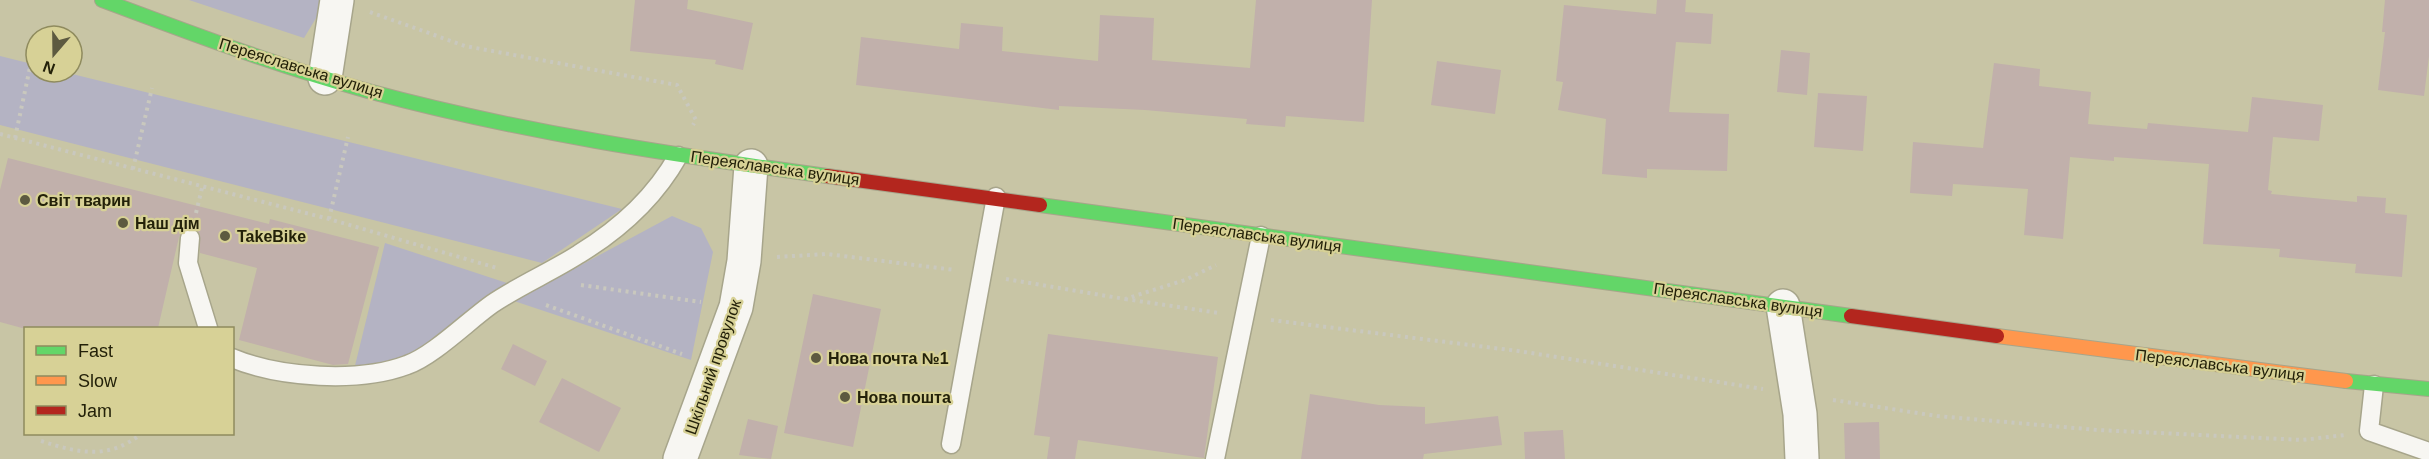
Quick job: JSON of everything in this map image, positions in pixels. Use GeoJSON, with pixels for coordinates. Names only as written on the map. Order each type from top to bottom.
{"type":"FeatureCollection","features":[{"type":"Feature","properties":{"kind":"main road","name":"Переяславська вулиця"},"geometry":{"type":"LineString","coordinates":[[102,0],[325,78],[518,126],[678,156],[996,197],[1261,236],[2374,385],[2429,390]]}},
{"type":"Feature","properties":{"kind":"street"},"geometry":{"type":"LineString","coordinates":[[325,78],[350,3]]}},
{"type":"Feature","properties":{"kind":"street","name":"Шкільний провулок"},"geometry":{"type":"LineString","coordinates":[[680,459],[716,368],[736,307],[744,261],[751,166]]}},
{"type":"Feature","properties":{"kind":"street"},"geometry":{"type":"LineString","coordinates":[[1783,306],[1797,394],[1802,459]]}},
{"type":"Feature","properties":{"kind":"lane"},"geometry":{"type":"LineString","coordinates":[[234,359],[264,368],[306,375],[398,368],[421,358],[511,291],[580,254],[638,209],[658,189],[678,156]]}},
{"type":"Feature","properties":{"kind":"lane"},"geometry":{"type":"LineString","coordinates":[[951,444],[996,197]]}},
{"type":"Feature","properties":{"kind":"lane"},"geometry":{"type":"LineString","coordinates":[[1215,459],[1261,236]]}},
{"type":"Feature","properties":{"kind":"lane"},"geometry":{"type":"LineString","coordinates":[[190,238],[188,263],[208,327]]}},
{"type":"Feature","properties":{"kind":"lane"},"geometry":{"type":"LineString","coordinates":[[2374,385],[2369,431],[2429,452]]}},
{"type":"Feature","properties":{"kind":"path"},"geometry":{"type":"LineString","coordinates":[[350,3],[465,46],[677,85],[696,120],[678,156]]}},
{"type":"Feature","properties":{"kind":"path"},"geometry":{"type":"LineString","coordinates":[[15,138],[26,84]]}},
{"type":"Feature","properties":{"kind":"path"},"geometry":{"type":"LineString","coordinates":[[133,169],[152,88]]}},
{"type":"Feature","properties":{"kind":"path"},"geometry":{"type":"LineString","coordinates":[[0,134],[328,219],[535,279],[736,307]]}},
{"type":"Feature","properties":{"kind":"path"},"geometry":{"type":"LineString","coordinates":[[328,219],[348,136]]}},
{"type":"Feature","properties":{"kind":"path"},"geometry":{"type":"LineString","coordinates":[[511,291],[716,368]]}},
{"type":"Feature","properties":{"kind":"path"},"geometry":{"type":"LineString","coordinates":[[1125,299],[1244,317],[1518,351],[1936,416],[2098,430],[2302,440],[2369,431]]}},
{"type":"Feature","properties":{"kind":"path"},"geometry":{"type":"LineString","coordinates":[[41,441],[81,453],[107,457],[122,452],[140,435]]}},
{"type":"Feature","properties":{"kind":"shaded area"},"geometry":{"type":"Polygon","coordinates":[[[189,0],[327,0],[304,38],[189,0]]]}},
{"type":"Feature","properties":{"kind":"shaded area"},"geometry":{"type":"Polygon","coordinates":[[[0,56],[24,62],[24,84],[84,84],[84,77],[622,209],[542,263],[0,125],[0,56]]]}},
{"type":"Feature","properties":{"kind":"shaded area"},"geometry":{"type":"Polygon","coordinates":[[[672,216],[701,228],[713,252],[691,360],[514,301],[672,216]]]}},
{"type":"Feature","properties":{"kind":"shaded area"},"geometry":{"type":"Polygon","coordinates":[[[385,243],[510,284],[407,365],[351,382],[385,243]]]}},
{"type":"Feature","properties":{"kind":"building"},"geometry":{"type":"Polygon","coordinates":[[[635,0],[688,0],[687,9],[753,23],[743,70],[715,64],[716,60],[630,51],[635,0]]]}},
{"type":"Feature","properties":{"kind":"building"},"geometry":{"type":"Polygon","coordinates":[[[1256,0],[1372,0],[1364,122],[1286,116],[1285,127],[1246,124],[1247,119],[1145,110],[1059,106],[1059,110],[856,85],[861,37],[959,49],[961,23],[1003,27],[1002,51],[1098,61],[1100,15],[1154,18],[1152,60],[1250,68],[1256,0]]]}},
{"type":"Feature","properties":{"kind":"building"},"geometry":{"type":"Polygon","coordinates":[[[1657,0],[1686,0],[1685,12],[1713,14],[1711,44],[1676,42],[1669,112],[1729,114],[1727,171],[1647,169],[1647,178],[1602,174],[1606,119],[1558,110],[1563,82],[1556,81],[1564,5],[1656,14],[1657,0]]]}},
{"type":"Feature","properties":{"kind":"building"},"geometry":{"type":"Polygon","coordinates":[[[2385,0],[2429,0],[2429,56],[2424,96],[2378,90],[2385,32],[2382,32],[2385,0]]]}},
{"type":"Feature","properties":{"kind":"building"},"geometry":{"type":"Polygon","coordinates":[[[1781,50],[1810,53],[1807,95],[1777,92],[1781,50]]]}},
{"type":"Feature","properties":{"kind":"building"},"geometry":{"type":"Polygon","coordinates":[[[1437,61],[1501,70],[1495,114],[1431,105],[1437,61]]]}},
{"type":"Feature","properties":{"kind":"building"},"geometry":{"type":"Polygon","coordinates":[[[1994,63],[2040,69],[2039,86],[2091,92],[2088,124],[2147,129],[2148,123],[2248,132],[2252,97],[2323,105],[2319,141],[2273,137],[2268,190],[2272,191],[2271,194],[2357,202],[2357,196],[2386,198],[2385,213],[2407,215],[2402,277],[2355,273],[2356,264],[2279,257],[2280,249],[2203,244],[2209,164],[2114,157],[2114,161],[2070,157],[2063,239],[2024,235],[2028,189],[1953,184],[1952,196],[1910,193],[1913,142],[1983,148],[1994,63]]]}},
{"type":"Feature","properties":{"kind":"building"},"geometry":{"type":"Polygon","coordinates":[[[1818,93],[1867,96],[1863,151],[1814,147],[1818,93]]]}},
{"type":"Feature","properties":{"kind":"building"},"geometry":{"type":"Polygon","coordinates":[[[8,158],[269,224],[270,219],[379,247],[348,364],[333,365],[239,340],[257,268],[200,253],[200,234],[191,227],[185,228],[179,237],[158,327],[22,328],[0,322],[0,190],[8,158]]]}},
{"type":"Feature","properties":{"kind":"building"},"geometry":{"type":"Polygon","coordinates":[[[813,294],[881,309],[853,447],[784,433],[813,294]]]}},
{"type":"Feature","properties":{"kind":"building"},"geometry":{"type":"Polygon","coordinates":[[[1048,334],[1218,357],[1204,458],[1078,440],[1075,459],[1047,459],[1050,437],[1034,435],[1048,334]]]}},
{"type":"Feature","properties":{"kind":"building"},"geometry":{"type":"Polygon","coordinates":[[[513,344],[547,361],[535,386],[501,369],[513,344]]]}},
{"type":"Feature","properties":{"kind":"building"},"geometry":{"type":"Polygon","coordinates":[[[562,378],[621,408],[599,452],[539,422],[562,378]]]}},
{"type":"Feature","properties":{"kind":"building"},"geometry":{"type":"Polygon","coordinates":[[[1310,394],[1379,405],[1425,407],[1425,424],[1498,416],[1502,445],[1424,454],[1423,459],[1301,459],[1310,394]]]}},
{"type":"Feature","properties":{"kind":"building"},"geometry":{"type":"Polygon","coordinates":[[[748,419],[778,426],[771,459],[739,455],[748,419]]]}},
{"type":"Feature","properties":{"kind":"building"},"geometry":{"type":"Polygon","coordinates":[[[1879,422],[1880,459],[1845,459],[1844,423],[1879,422]]]}},
{"type":"Feature","properties":{"kind":"building"},"geometry":{"type":"Polygon","coordinates":[[[1563,430],[1565,459],[1525,459],[1524,432],[1563,430]]]}},
{"type":"Feature","properties":{"kind":"traffic: fast"},"geometry":{"type":"LineString","coordinates":[[102,0],[301,71],[425,106],[596,141],[827,176]]}},
{"type":"Feature","properties":{"kind":"traffic: fast"},"geometry":{"type":"LineString","coordinates":[[1040,205],[1851,316]]}},
{"type":"Feature","properties":{"kind":"traffic: fast"},"geometry":{"type":"LineString","coordinates":[[2346,381],[2429,389]]}},
{"type":"Feature","properties":{"kind":"traffic: slow"},"geometry":{"type":"LineString","coordinates":[[1997,336],[2346,381]]}},
{"type":"Feature","properties":{"kind":"traffic: jam"},"geometry":{"type":"LineString","coordinates":[[827,176],[1040,205]]}},
{"type":"Feature","properties":{"kind":"traffic: jam"},"geometry":{"type":"LineString","coordinates":[[1851,316],[1997,336]]}},
{"type":"Feature","properties":{"kind":"place","name":"Світ тварин"},"geometry":{"type":"Point","coordinates":[25,200]}},
{"type":"Feature","properties":{"kind":"place","name":"Наш дім"},"geometry":{"type":"Point","coordinates":[123,223]}},
{"type":"Feature","properties":{"kind":"place","name":"TakeBike"},"geometry":{"type":"Point","coordinates":[225,236]}},
{"type":"Feature","properties":{"kind":"place","name":"Нова почта №1"},"geometry":{"type":"Point","coordinates":[816,358]}},
{"type":"Feature","properties":{"kind":"place","name":"Нова пошта"},"geometry":{"type":"Point","coordinates":[845,397]}}]}
